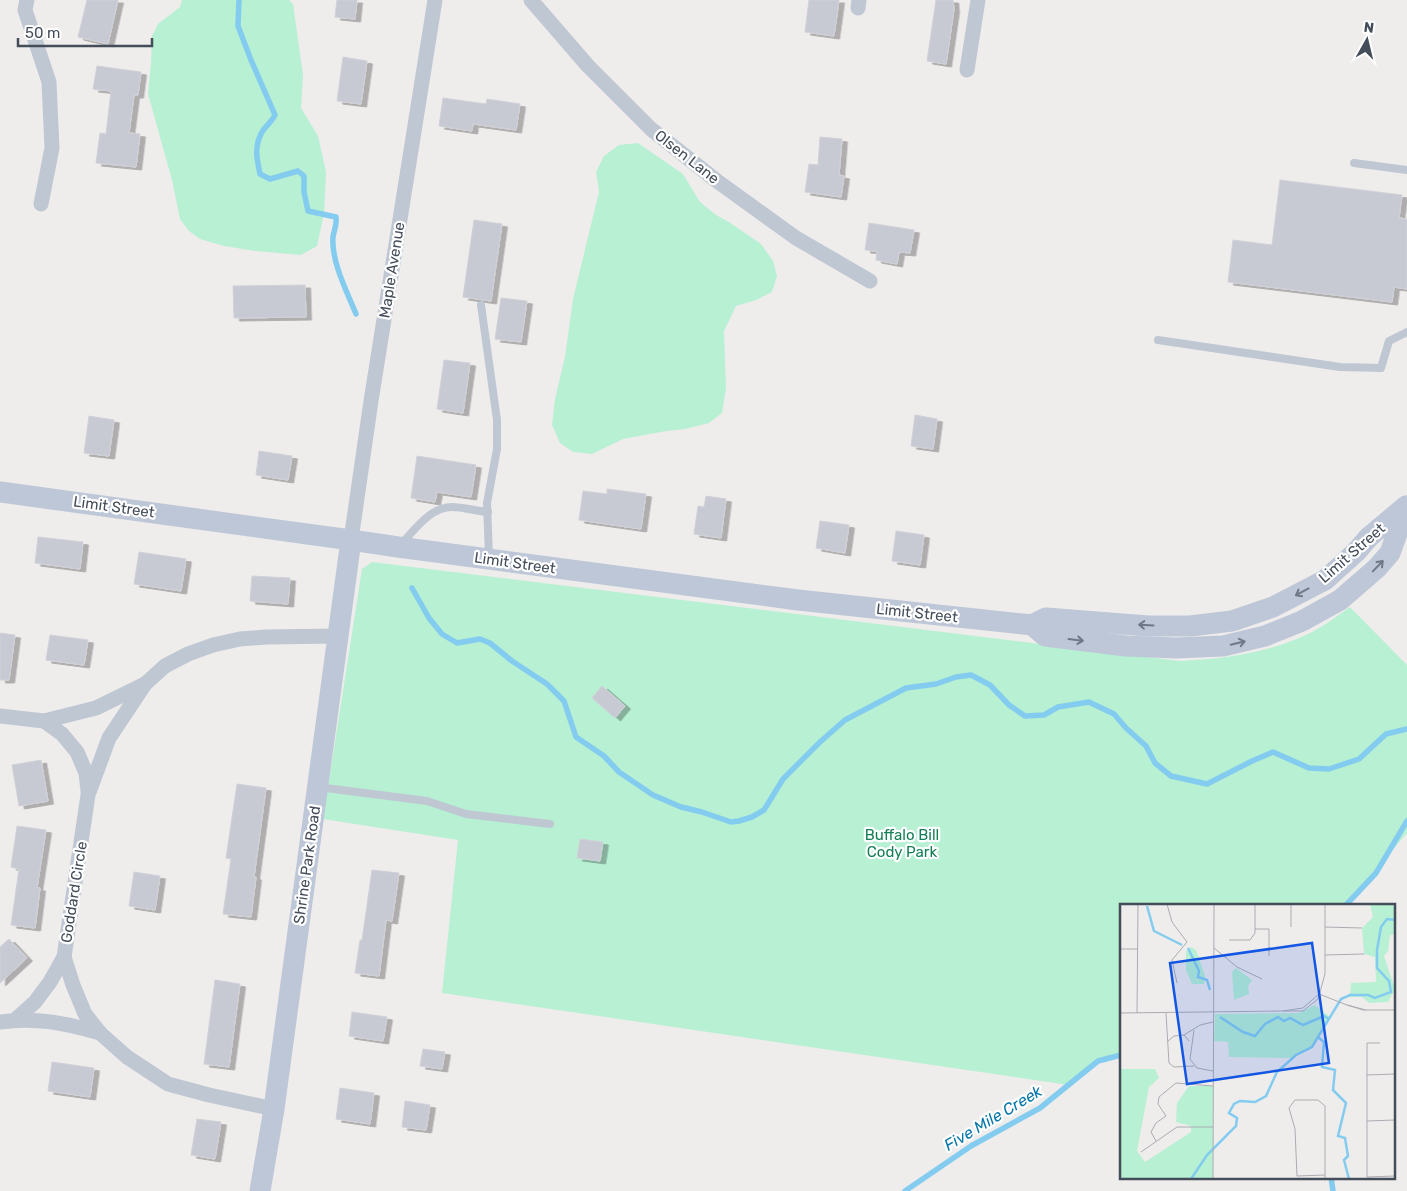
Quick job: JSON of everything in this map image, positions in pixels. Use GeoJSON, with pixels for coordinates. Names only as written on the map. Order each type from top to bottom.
{"type":"FeatureCollection","features":[{"type":"Feature","properties":{"kind":"street"},"geometry":{"type":"LineString","coordinates":[[26,0],[24,10],[49,82],[52,148],[41,204]]}},
{"type":"Feature","properties":{"kind":"street","name":"Maple Avenue"},"geometry":{"type":"LineString","coordinates":[[351,540],[435,0]]}},
{"type":"Feature","properties":{"kind":"street","name":"Olsen Lane"},"geometry":{"type":"LineString","coordinates":[[531,0],[588,66],[651,128],[717,180],[796,238],[870,281]]}},
{"type":"Feature","properties":{"kind":"street"},"geometry":{"type":"LineString","coordinates":[[968,70],[978,0]]}},
{"type":"Feature","properties":{"kind":"street","name":"Limit Street"},"geometry":{"type":"LineString","coordinates":[[0,492],[798,600],[1032,625],[1045,636],[1126,646],[1176,648],[1223,646],[1265,636],[1302,621],[1340,600],[1377,568],[1390,553],[1407,506]]}},
{"type":"Feature","properties":{"kind":"street","name":"Shrine Park Road"},"geometry":{"type":"LineString","coordinates":[[260,1191],[274,1109],[351,540]]}},
{"type":"Feature","properties":{"kind":"street","name":"Goddard Circle"},"geometry":{"type":"LineString","coordinates":[[274,1109],[168,1084],[127,1057],[100,1033],[85,1014],[64,957],[88,795],[109,738],[145,684],[165,666],[188,654],[213,645],[240,639],[266,637],[338,636]]}},
{"type":"Feature","properties":{"kind":"street","name":"Goddard Circle"},"geometry":{"type":"LineString","coordinates":[[44,721],[96,708],[145,684]]}},
{"type":"Feature","properties":{"kind":"street"},"geometry":{"type":"LineString","coordinates":[[0,716],[44,721],[62,734],[77,752],[86,773],[88,795]]}},
{"type":"Feature","properties":{"kind":"street"},"geometry":{"type":"LineString","coordinates":[[8,1021],[35,1002],[50,982],[64,957]]}},
{"type":"Feature","properties":{"kind":"street"},"geometry":{"type":"LineString","coordinates":[[8,1021],[48,1021],[69,1024],[100,1033]]}},
{"type":"Feature","properties":{"kind":"lane"},"geometry":{"type":"LineString","coordinates":[[1354,163],[1407,170]]}},
{"type":"Feature","properties":{"kind":"lane"},"geometry":{"type":"LineString","coordinates":[[481,305],[496,420],[497,449],[488,503],[489,559]]}},
{"type":"Feature","properties":{"kind":"lane"},"geometry":{"type":"LineString","coordinates":[[1158,340],[1340,367],[1381,368],[1389,341],[1407,332]]}},
{"type":"Feature","properties":{"kind":"lane"},"geometry":{"type":"LineString","coordinates":[[398,547],[421,523],[437,510],[452,507],[488,512]]}},
{"type":"Feature","properties":{"kind":"lane"},"geometry":{"type":"LineString","coordinates":[[318,787],[427,802],[466,814],[550,824]]}},
{"type":"Feature","properties":{"kind":"green space"},"geometry":{"type":"Polygon","coordinates":[[[182,0],[289,0],[293,4],[303,75],[301,108],[318,136],[326,172],[324,214],[317,246],[301,255],[255,251],[224,246],[200,239],[189,231],[180,219],[172,180],[148,94],[152,36],[158,24],[180,7],[182,0]]]}},
{"type":"Feature","properties":{"kind":"green space"},"geometry":{"type":"Polygon","coordinates":[[[638,143],[683,174],[700,202],[716,215],[761,244],[773,261],[777,276],[772,292],[756,300],[736,306],[724,331],[726,388],[722,413],[709,423],[685,429],[623,439],[592,454],[573,452],[560,443],[552,425],[555,399],[565,357],[573,299],[599,192],[596,172],[604,156],[619,145],[638,143]]]}},
{"type":"Feature","properties":{"kind":"green space","name":"Buffalo Bill Cody Park"},"geometry":{"type":"Polygon","coordinates":[[[372,562],[1180,661],[1229,657],[1293,641],[1314,631],[1350,607],[1407,665],[1407,833],[1346,904],[1120,904],[1120,1055],[1098,1061],[1069,1085],[442,993],[458,840],[323,819],[362,569],[372,562]]]}},
{"type":"Feature","properties":{"kind":"building"},"geometry":{"type":"Polygon","coordinates":[[[87,0],[118,0],[108,44],[78,37],[87,0]]]}},
{"type":"Feature","properties":{"kind":"building"},"geometry":{"type":"Polygon","coordinates":[[[337,0],[357,0],[355,19],[335,17],[337,0]]]}},
{"type":"Feature","properties":{"kind":"building"},"geometry":{"type":"Polygon","coordinates":[[[809,0],[839,0],[834,36],[805,32],[809,0]]]}},
{"type":"Feature","properties":{"kind":"building"},"geometry":{"type":"Polygon","coordinates":[[[936,0],[953,0],[954,9],[946,64],[927,61],[936,0]]]}},
{"type":"Feature","properties":{"kind":"building"},"geometry":{"type":"Polygon","coordinates":[[[343,57],[367,61],[361,104],[337,101],[343,57]]]}},
{"type":"Feature","properties":{"kind":"building"},"geometry":{"type":"Polygon","coordinates":[[[97,66],[141,72],[138,95],[134,95],[129,133],[140,134],[136,167],[96,163],[100,133],[106,134],[111,91],[93,89],[97,66]]]}},
{"type":"Feature","properties":{"kind":"building"},"geometry":{"type":"Polygon","coordinates":[[[443,98],[486,104],[487,99],[520,104],[516,130],[473,124],[472,131],[439,126],[443,98]]]}},
{"type":"Feature","properties":{"kind":"building"},"geometry":{"type":"Polygon","coordinates":[[[820,137],[842,139],[839,175],[844,176],[841,197],[805,192],[809,164],[818,165],[820,137]]]}},
{"type":"Feature","properties":{"kind":"building"},"geometry":{"type":"Polygon","coordinates":[[[1280,180],[1402,195],[1399,218],[1407,219],[1407,289],[1394,287],[1392,302],[1228,282],[1233,240],[1272,245],[1280,180]]]}},
{"type":"Feature","properties":{"kind":"building"},"geometry":{"type":"Polygon","coordinates":[[[474,220],[502,224],[491,301],[463,297],[474,220]]]}},
{"type":"Feature","properties":{"kind":"building"},"geometry":{"type":"Polygon","coordinates":[[[869,223],[914,230],[910,253],[899,252],[897,264],[876,260],[877,251],[865,250],[869,223]]]}},
{"type":"Feature","properties":{"kind":"building"},"geometry":{"type":"Polygon","coordinates":[[[305,285],[306,317],[234,318],[233,286],[305,285]]]}},
{"type":"Feature","properties":{"kind":"building"},"geometry":{"type":"Polygon","coordinates":[[[501,298],[527,301],[521,342],[495,339],[501,298]]]}},
{"type":"Feature","properties":{"kind":"building"},"geometry":{"type":"Polygon","coordinates":[[[444,360],[470,363],[463,413],[437,409],[444,360]]]}},
{"type":"Feature","properties":{"kind":"building"},"geometry":{"type":"Polygon","coordinates":[[[915,415],[937,419],[933,449],[911,446],[915,415]]]}},
{"type":"Feature","properties":{"kind":"building"},"geometry":{"type":"Polygon","coordinates":[[[89,416],[114,420],[109,456],[84,453],[89,416]]]}},
{"type":"Feature","properties":{"kind":"building"},"geometry":{"type":"Polygon","coordinates":[[[259,451],[292,456],[288,480],[256,475],[259,451]]]}},
{"type":"Feature","properties":{"kind":"building"},"geometry":{"type":"Polygon","coordinates":[[[417,456],[476,465],[471,497],[437,492],[435,502],[411,498],[417,456]]]}},
{"type":"Feature","properties":{"kind":"building"},"geometry":{"type":"Polygon","coordinates":[[[607,489],[646,494],[641,529],[579,520],[583,491],[607,494],[607,489]]]}},
{"type":"Feature","properties":{"kind":"building"},"geometry":{"type":"Polygon","coordinates":[[[706,496],[726,499],[721,538],[694,534],[698,506],[704,507],[706,496]]]}},
{"type":"Feature","properties":{"kind":"building"},"geometry":{"type":"Polygon","coordinates":[[[820,521],[849,525],[845,553],[816,548],[820,521]]]}},
{"type":"Feature","properties":{"kind":"building"},"geometry":{"type":"Polygon","coordinates":[[[896,531],[924,535],[920,565],[892,561],[896,531]]]}},
{"type":"Feature","properties":{"kind":"building"},"geometry":{"type":"Polygon","coordinates":[[[38,537],[83,542],[80,569],[35,563],[38,537]]]}},
{"type":"Feature","properties":{"kind":"building"},"geometry":{"type":"Polygon","coordinates":[[[139,552],[186,559],[181,591],[134,584],[139,552]]]}},
{"type":"Feature","properties":{"kind":"building"},"geometry":{"type":"Polygon","coordinates":[[[252,576],[290,578],[288,604],[250,601],[252,576]]]}},
{"type":"Feature","properties":{"kind":"building"},"geometry":{"type":"Polygon","coordinates":[[[0,633],[15,635],[9,680],[0,680],[0,633]]]}},
{"type":"Feature","properties":{"kind":"building"},"geometry":{"type":"Polygon","coordinates":[[[50,635],[88,640],[84,665],[46,660],[50,635]]]}},
{"type":"Feature","properties":{"kind":"building"},"geometry":{"type":"Polygon","coordinates":[[[602,686],[625,706],[615,718],[592,698],[602,686]]]}},
{"type":"Feature","properties":{"kind":"building"},"geometry":{"type":"Polygon","coordinates":[[[41,760],[48,801],[19,806],[12,765],[41,760]]]}},
{"type":"Feature","properties":{"kind":"building"},"geometry":{"type":"Polygon","coordinates":[[[237,784],[266,788],[254,877],[256,877],[251,917],[223,914],[231,859],[226,858],[237,784]]]}},
{"type":"Feature","properties":{"kind":"building"},"geometry":{"type":"Polygon","coordinates":[[[17,826],[46,830],[37,888],[40,888],[35,928],[11,925],[19,869],[11,867],[17,826]]]}},
{"type":"Feature","properties":{"kind":"building"},"geometry":{"type":"Polygon","coordinates":[[[580,839],[603,842],[600,861],[577,858],[580,839]]]}},
{"type":"Feature","properties":{"kind":"building"},"geometry":{"type":"Polygon","coordinates":[[[372,870],[399,873],[392,921],[386,920],[379,976],[355,973],[360,940],[362,940],[372,870]]]}},
{"type":"Feature","properties":{"kind":"building"},"geometry":{"type":"Polygon","coordinates":[[[134,872],[160,876],[155,910],[129,906],[134,872]]]}},
{"type":"Feature","properties":{"kind":"building"},"geometry":{"type":"Polygon","coordinates":[[[9,939],[27,958],[0,983],[0,947],[9,939]]]}},
{"type":"Feature","properties":{"kind":"building"},"geometry":{"type":"Polygon","coordinates":[[[215,980],[240,984],[229,1067],[204,1064],[215,980]]]}},
{"type":"Feature","properties":{"kind":"building"},"geometry":{"type":"Polygon","coordinates":[[[352,1012],[387,1017],[383,1041],[349,1036],[352,1012]]]}},
{"type":"Feature","properties":{"kind":"building"},"geometry":{"type":"Polygon","coordinates":[[[423,1049],[445,1052],[442,1069],[420,1066],[423,1049]]]}},
{"type":"Feature","properties":{"kind":"building"},"geometry":{"type":"Polygon","coordinates":[[[52,1062],[94,1068],[90,1097],[48,1091],[52,1062]]]}},
{"type":"Feature","properties":{"kind":"building"},"geometry":{"type":"Polygon","coordinates":[[[340,1088],[374,1093],[370,1124],[336,1119],[340,1088]]]}},
{"type":"Feature","properties":{"kind":"building"},"geometry":{"type":"Polygon","coordinates":[[[405,1101],[430,1105],[426,1130],[402,1127],[405,1101]]]}},
{"type":"Feature","properties":{"kind":"building"},"geometry":{"type":"Polygon","coordinates":[[[197,1119],[221,1122],[215,1159],[191,1155],[197,1119]]]}},
{"type":"Feature","properties":{"kind":"waterway"},"geometry":{"type":"LineString","coordinates":[[239,0],[238,26],[275,115],[262,132],[257,144],[260,174],[270,179],[298,171],[304,176],[304,192],[308,211],[336,217],[333,237],[334,256],[356,314]]}},
{"type":"Feature","properties":{"kind":"waterway"},"geometry":{"type":"LineString","coordinates":[[412,588],[429,618],[442,634],[457,643],[480,639],[490,643],[512,661],[547,684],[564,701],[576,737],[604,756],[619,772],[653,795],[681,807],[731,822],[752,817],[764,810],[783,779],[845,720],[906,688],[936,684],[956,677],[971,675],[990,685],[1009,705],[1025,716],[1044,715],[1058,707],[1089,702],[1114,714],[1146,746],[1155,763],[1171,776],[1207,784],[1273,752],[1309,768],[1329,769],[1359,759],[1386,734],[1407,729]]}},
{"type":"Feature","properties":{"kind":"waterway","name":"Five Mile Creek"},"geometry":{"type":"LineString","coordinates":[[1347,904],[1376,873],[1407,821]]}},
{"type":"Feature","properties":{"kind":"waterway","name":"Five Mile Creek"},"geometry":{"type":"LineString","coordinates":[[905,1191],[971,1146],[1040,1108],[1098,1061],[1120,1055]]}},
{"type":"Feature","properties":{"kind":"waterway"},"geometry":{"type":"LineString","coordinates":[[1331,1178],[1333,1191]]}}]}
